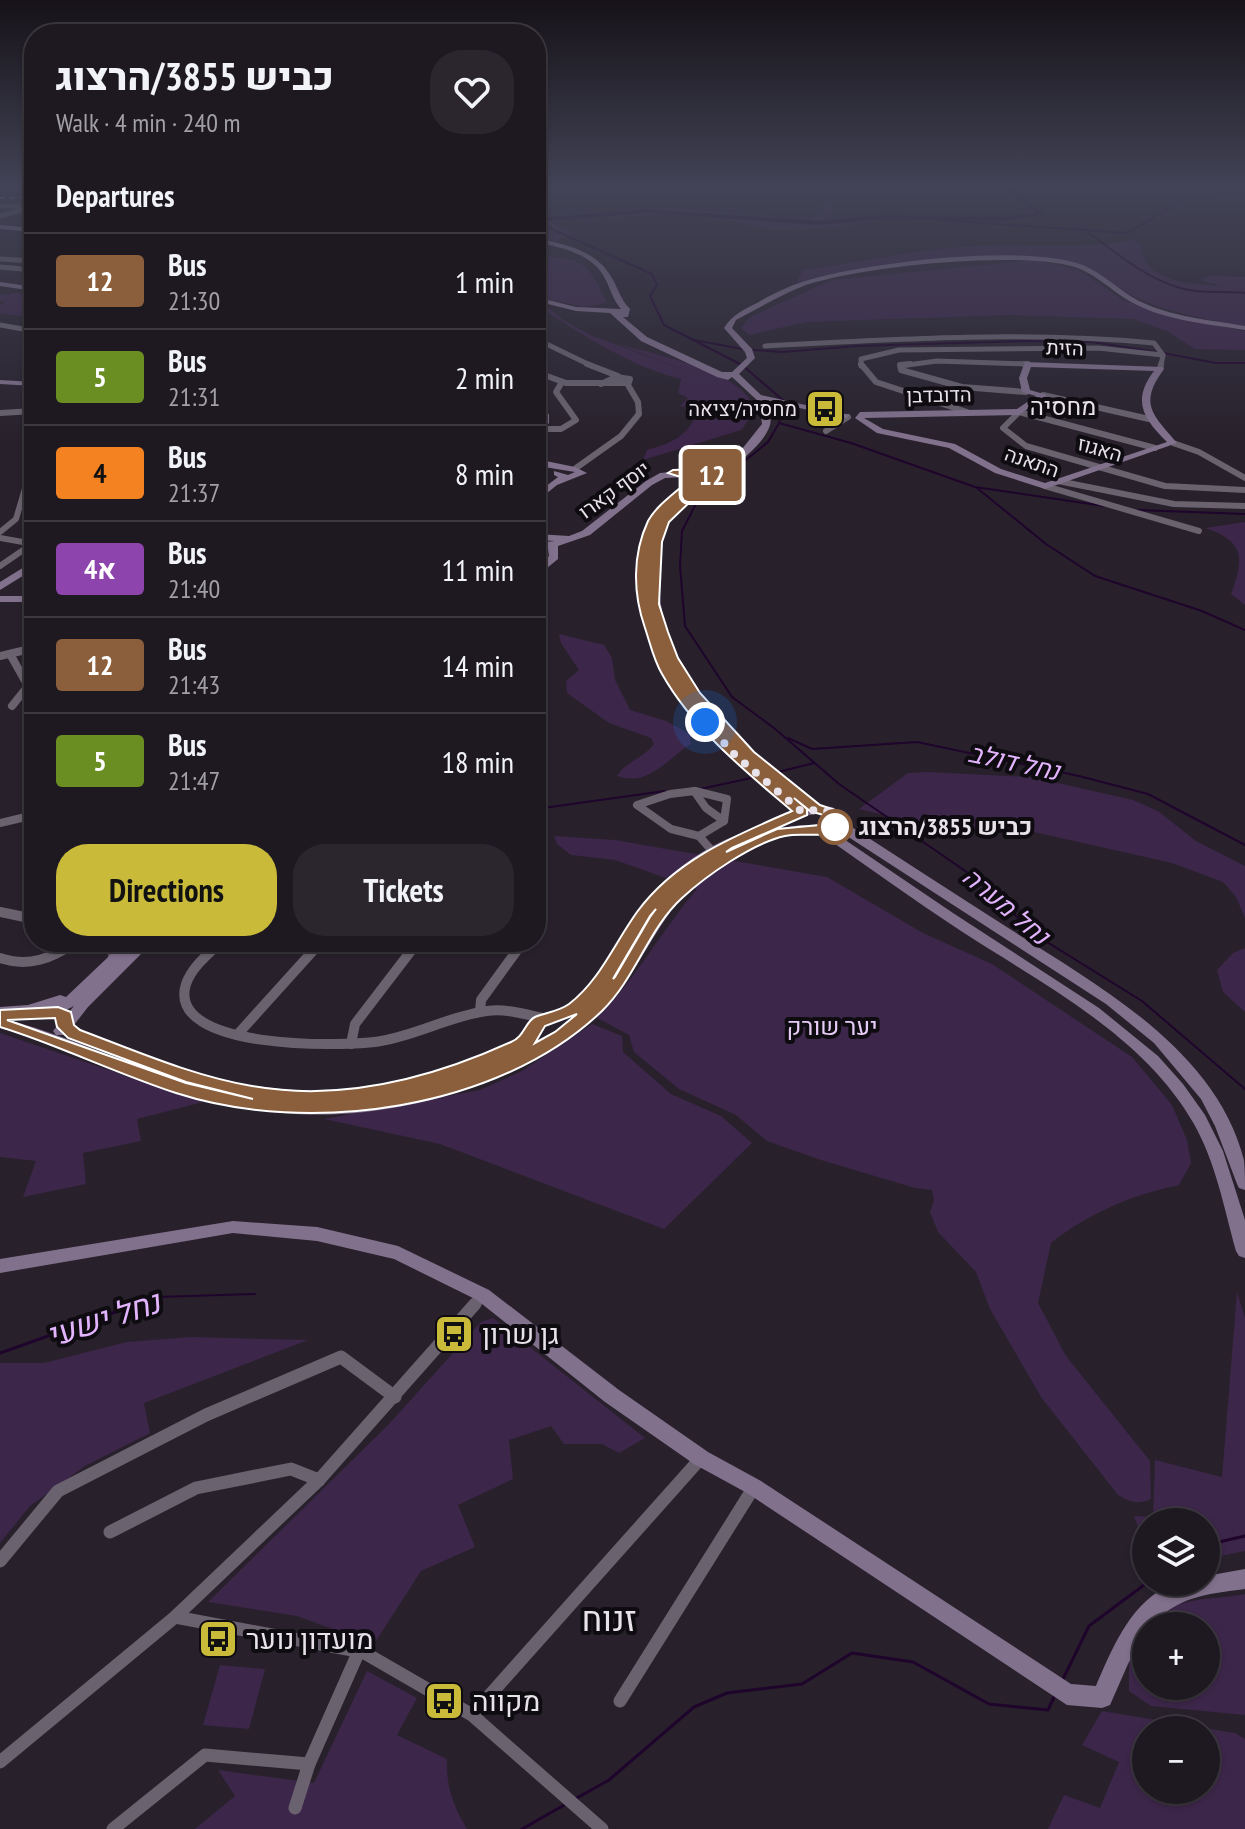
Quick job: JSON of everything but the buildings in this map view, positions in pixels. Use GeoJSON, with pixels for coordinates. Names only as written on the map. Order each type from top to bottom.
{"type":"FeatureCollection","features":[{"type":"Feature","properties":{"kind":"main road"},"geometry":{"type":"LineString","coordinates":[[596,272],[612,301],[611,309]]}},
{"type":"Feature","properties":{"kind":"main road"},"geometry":{"type":"LineString","coordinates":[[605,272],[629,320],[651,337],[726,371],[751,396],[756,406],[757,423],[741,445],[701,476],[655,519],[646,542],[642,572],[643,604],[666,672],[735,755],[805,812]]}},
{"type":"Feature","properties":{"kind":"main road"},"geometry":{"type":"LineString","coordinates":[[726,371],[746,364],[751,354],[730,331],[728,324],[792,288],[855,272]]}},
{"type":"Feature","properties":{"kind":"main road"},"geometry":{"type":"LineString","coordinates":[[1088,272],[1142,305],[1187,318],[1245,328]]}},
{"type":"Feature","properties":{"kind":"main road"},"geometry":{"type":"LineString","coordinates":[[0,284],[24,288]]}},
{"type":"Feature","properties":{"kind":"main road"},"geometry":{"type":"LineString","coordinates":[[546,302],[576,309],[623,309]]}},
{"type":"Feature","properties":{"kind":"main road"},"geometry":{"type":"LineString","coordinates":[[611,309],[644,339],[726,371],[760,397],[766,411],[766,424],[760,435],[701,476]]}},
{"type":"Feature","properties":{"kind":"main road","name":"הזית"},"geometry":{"type":"LineString","coordinates":[[1043,395],[1026,392],[1023,378],[1028,364],[1160,369]]}},
{"type":"Feature","properties":{"kind":"main road"},"geometry":{"type":"LineString","coordinates":[[1045,486],[1173,443],[1149,419],[1146,406],[1148,382],[1160,369]]}},
{"type":"Feature","properties":{"kind":"main road"},"geometry":{"type":"LineString","coordinates":[[0,382],[24,383]]}},
{"type":"Feature","properties":{"kind":"main road"},"geometry":{"type":"LineString","coordinates":[[1019,412],[1043,395]]}},
{"type":"Feature","properties":{"kind":"main road","name":"הדובדבן"},"geometry":{"type":"LineString","coordinates":[[760,397],[853,416],[1019,412]]}},
{"type":"Feature","properties":{"kind":"main road"},"geometry":{"type":"LineString","coordinates":[[766,411],[773,406],[790,405]]}},
{"type":"Feature","properties":{"kind":"main road","name":"התאנה"},"geometry":{"type":"LineString","coordinates":[[853,416],[892,434],[952,446],[998,471],[1045,486]]}},
{"type":"Feature","properties":{"kind":"main road"},"geometry":{"type":"LineString","coordinates":[[546,469],[560,475],[580,475],[581,471],[576,468]]}},
{"type":"Feature","properties":{"kind":"main road","name":"יוסף קארו"},"geometry":{"type":"LineString","coordinates":[[546,542],[576,537],[598,527],[655,479],[673,473],[701,476]]}},
{"type":"Feature","properties":{"kind":"main road"},"geometry":{"type":"LineString","coordinates":[[546,489],[560,475]]}},
{"type":"Feature","properties":{"kind":"main road"},"geometry":{"type":"LineString","coordinates":[[546,544],[554,557],[546,565]]}},
{"type":"Feature","properties":{"kind":"main road"},"geometry":{"type":"LineString","coordinates":[[0,587],[24,571]]}},
{"type":"Feature","properties":{"kind":"main road"},"geometry":{"type":"LineString","coordinates":[[0,601],[24,601]]}},
{"type":"Feature","properties":{"kind":"main road"},"geometry":{"type":"LineString","coordinates":[[805,812],[800,823],[824,828],[1111,1001],[1159,1039],[1207,1096],[1223,1126],[1245,1184]]}},
{"type":"Feature","properties":{"kind":"main road"},"geometry":{"type":"LineString","coordinates":[[0,1013],[62,1014],[66,1024],[83,1038],[213,1084],[274,1095],[321,1097],[389,1090],[436,1079],[506,1053],[527,1041],[541,1024],[568,1013],[607,975],[653,902],[675,879],[713,852],[805,812],[832,812],[838,818],[824,828],[791,830],[769,837],[722,859],[687,884],[658,917],[621,980],[597,1007],[560,1035],[515,1062],[442,1090],[379,1103],[319,1109],[269,1107],[203,1095],[0,1023]]}},
{"type":"Feature","properties":{"kind":"main road"},"geometry":{"type":"LineString","coordinates":[[824,828],[918,897],[1081,1002],[1131,1040],[1162,1070],[1200,1121],[1219,1159],[1245,1251]]}},
{"type":"Feature","properties":{"kind":"main road"},"geometry":{"type":"LineString","coordinates":[[36,1034],[31,1020],[72,1000],[121,952]]}},
{"type":"Feature","properties":{"kind":"main road"},"geometry":{"type":"LineString","coordinates":[[36,1034],[56,1034],[136,952]]}},
{"type":"Feature","properties":{"kind":"main road"},"geometry":{"type":"LineString","coordinates":[[0,1013],[51,1004],[91,982]]}},
{"type":"Feature","properties":{"kind":"main road"},"geometry":{"type":"LineString","coordinates":[[541,1024],[541,1038],[560,1035]]}},
{"type":"Feature","properties":{"kind":"main road"},"geometry":{"type":"LineString","coordinates":[[0,1266],[233,1227],[317,1234],[398,1253],[483,1295],[612,1396],[701,1458],[754,1487],[1067,1694],[1102,1697],[1145,1618],[1167,1598],[1202,1587],[1245,1579]]}},
{"type":"Feature","properties":{"kind":"street"},"geometry":{"type":"LineString","coordinates":[[0,325],[24,329]]}},
{"type":"Feature","properties":{"kind":"street"},"geometry":{"type":"LineString","coordinates":[[765,346],[897,339],[1090,337],[1154,343],[1163,355],[1160,369]]}},
{"type":"Feature","properties":{"kind":"street"},"geometry":{"type":"LineString","coordinates":[[546,345],[624,383],[639,405],[638,419],[626,432],[576,468]]}},
{"type":"Feature","properties":{"kind":"street"},"geometry":{"type":"LineString","coordinates":[[967,412],[876,382],[861,367],[861,359],[878,353],[913,349],[1098,348],[1163,355]]}},
{"type":"Feature","properties":{"kind":"street"},"geometry":{"type":"LineString","coordinates":[[1026,392],[967,389],[939,383],[901,370],[900,365],[937,361],[1028,364]]}},
{"type":"Feature","properties":{"kind":"street"},"geometry":{"type":"LineString","coordinates":[[601,384],[611,377]]}},
{"type":"Feature","properties":{"kind":"street"},"geometry":{"type":"LineString","coordinates":[[546,379],[558,388],[576,420],[561,429],[546,430]]}},
{"type":"Feature","properties":{"kind":"street"},"geometry":{"type":"LineString","coordinates":[[558,388],[624,383]]}},
{"type":"Feature","properties":{"kind":"street","name":"הזית"},"geometry":{"type":"LineString","coordinates":[[1043,395],[1149,419]]}},
{"type":"Feature","properties":{"kind":"street"},"geometry":{"type":"LineString","coordinates":[[0,413],[24,412]]}},
{"type":"Feature","properties":{"kind":"street"},"geometry":{"type":"LineString","coordinates":[[1019,412],[1155,448]]}},
{"type":"Feature","properties":{"kind":"street","name":"האגוז"},"geometry":{"type":"LineString","coordinates":[[1019,412],[1003,428],[1026,446],[1165,486],[1245,490]]}},
{"type":"Feature","properties":{"kind":"street"},"geometry":{"type":"LineString","coordinates":[[826,431],[853,416]]}},
{"type":"Feature","properties":{"kind":"street"},"geometry":{"type":"LineString","coordinates":[[1173,443],[1199,452],[1245,478]]}},
{"type":"Feature","properties":{"kind":"street"},"geometry":{"type":"LineString","coordinates":[[1058,481],[1120,496],[1209,506],[1245,506]]}},
{"type":"Feature","properties":{"kind":"street","name":"התאנה"},"geometry":{"type":"LineString","coordinates":[[1045,486],[1199,531]]}},
{"type":"Feature","properties":{"kind":"street"},"geometry":{"type":"LineString","coordinates":[[24,494],[16,519],[0,535],[24,542]]}},
{"type":"Feature","properties":{"kind":"street"},"geometry":{"type":"LineString","coordinates":[[0,566],[24,550]]}},
{"type":"Feature","properties":{"kind":"street"},"geometry":{"type":"LineString","coordinates":[[0,656],[24,650]]}},
{"type":"Feature","properties":{"kind":"street"},"geometry":{"type":"LineString","coordinates":[[10,654],[24,679]]}},
{"type":"Feature","properties":{"kind":"street"},"geometry":{"type":"LineString","coordinates":[[12,706],[24,691]]}},
{"type":"Feature","properties":{"kind":"street"},"geometry":{"type":"LineString","coordinates":[[713,852],[699,836],[671,829],[637,805],[651,798],[694,791],[716,792],[727,799],[724,821]]}},
{"type":"Feature","properties":{"kind":"street"},"geometry":{"type":"LineString","coordinates":[[694,791],[706,808],[724,821]]}},
{"type":"Feature","properties":{"kind":"street"},"geometry":{"type":"LineString","coordinates":[[0,823],[24,817]]}},
{"type":"Feature","properties":{"kind":"street"},"geometry":{"type":"LineString","coordinates":[[699,836],[724,821]]}},
{"type":"Feature","properties":{"kind":"street"},"geometry":{"type":"LineString","coordinates":[[0,912],[24,917]]}},
{"type":"Feature","properties":{"kind":"street"},"geometry":{"type":"LineString","coordinates":[[0,958],[25,963],[40,962],[62,952]]}},
{"type":"Feature","properties":{"kind":"street"},"geometry":{"type":"LineString","coordinates":[[112,961],[113,952]]}},
{"type":"Feature","properties":{"kind":"street"},"geometry":{"type":"LineString","coordinates":[[211,952],[195,968],[186,984],[185,998],[197,1018],[214,1028],[237,1035],[286,1043],[351,1044],[420,1032],[480,1012],[516,1012],[541,1024]]}},
{"type":"Feature","properties":{"kind":"street"},"geometry":{"type":"LineString","coordinates":[[237,1035],[312,952]]}},
{"type":"Feature","properties":{"kind":"street"},"geometry":{"type":"LineString","coordinates":[[351,1044],[355,1024],[410,952]]}},
{"type":"Feature","properties":{"kind":"street"},"geometry":{"type":"LineString","coordinates":[[480,1012],[481,1000],[516,952]]}},
{"type":"Feature","properties":{"kind":"street"},"geometry":{"type":"LineString","coordinates":[[0,1762],[175,1617],[319,1480],[483,1295]]}},
{"type":"Feature","properties":{"kind":"street"},"geometry":{"type":"LineString","coordinates":[[0,1561],[58,1491],[206,1415],[341,1357],[395,1397]]}},
{"type":"Feature","properties":{"kind":"street"},"geometry":{"type":"LineString","coordinates":[[472,1715],[701,1458]]}},
{"type":"Feature","properties":{"kind":"street"},"geometry":{"type":"LineString","coordinates":[[110,1532],[196,1488],[291,1469],[319,1480]]}},
{"type":"Feature","properties":{"kind":"street"},"geometry":{"type":"LineString","coordinates":[[620,1701],[754,1487]]}},
{"type":"Feature","properties":{"kind":"street"},"geometry":{"type":"LineString","coordinates":[[175,1617],[359,1651],[472,1715],[602,1829]]}},
{"type":"Feature","properties":{"kind":"street"},"geometry":{"type":"LineString","coordinates":[[295,1808],[309,1764],[359,1651]]}},
{"type":"Feature","properties":{"kind":"street"},"geometry":{"type":"LineString","coordinates":[[113,1829],[205,1755],[309,1764]]}},
{"type":"Feature","properties":{"kind":"green space"},"geometry":{"type":"Polygon","coordinates":[[[546,272],[590,272],[607,303],[584,307],[546,299],[546,272]]]}},
{"type":"Feature","properties":{"kind":"green space"},"geometry":{"type":"Polygon","coordinates":[[[802,272],[840,272],[822,276],[796,283],[802,272]]]}},
{"type":"Feature","properties":{"kind":"green space"},"geometry":{"type":"Polygon","coordinates":[[[910,272],[1082,272],[1121,299],[1169,317],[1245,331],[1245,350],[1195,349],[1167,331],[1133,319],[1011,315],[806,322],[749,335],[741,328],[750,317],[832,280],[910,272]]]}},
{"type":"Feature","properties":{"kind":"green space"},"geometry":{"type":"Polygon","coordinates":[[[1158,272],[1183,282],[1221,286],[1200,280],[1211,276],[1245,277],[1245,327],[1160,307],[1133,296],[1098,273],[1158,272]]]}},
{"type":"Feature","properties":{"kind":"green space"},"geometry":{"type":"Polygon","coordinates":[[[24,293],[24,317],[0,313],[0,305],[5,302],[0,301],[0,295],[24,293]]]}},
{"type":"Feature","properties":{"kind":"green space"},"geometry":{"type":"Polygon","coordinates":[[[546,305],[563,320],[590,335],[692,373],[617,344],[717,375],[747,396],[751,414],[741,430],[643,460],[647,450],[681,435],[695,417],[689,407],[680,406],[688,398],[678,393],[681,379],[644,367],[546,311],[546,305]]]}},
{"type":"Feature","properties":{"kind":"green space"},"geometry":{"type":"Polygon","coordinates":[[[1245,522],[1245,605],[1231,594],[1238,570],[1238,552],[1227,539],[1205,528],[1245,522]]]}},
{"type":"Feature","properties":{"kind":"green space"},"geometry":{"type":"Polygon","coordinates":[[[559,634],[604,645],[612,658],[615,680],[630,710],[666,721],[690,734],[691,744],[648,775],[639,778],[617,776],[654,744],[651,738],[609,723],[567,693],[566,681],[579,670],[561,643],[559,634]]]}},
{"type":"Feature","properties":{"kind":"green space"},"geometry":{"type":"Polygon","coordinates":[[[908,773],[1031,777],[1133,800],[1158,811],[1196,841],[1245,866],[1245,918],[1236,897],[1223,882],[1172,863],[1016,828],[943,829],[859,809],[908,773]]]}},
{"type":"Feature","properties":{"kind":"green space","name":"יער שורק"},"geometry":{"type":"Polygon","coordinates":[[[554,836],[615,840],[827,877],[923,933],[992,964],[1132,1057],[1172,1105],[1187,1140],[1191,1163],[1179,1185],[1112,1206],[1051,1243],[1038,1303],[1066,1356],[1150,1461],[1151,1499],[1134,1502],[1118,1495],[1041,1397],[990,1309],[976,1272],[938,1232],[930,1212],[934,1200],[932,1190],[915,1188],[767,1141],[736,1115],[679,1089],[634,1052],[629,1035],[597,1018],[697,889],[615,860],[571,855],[557,844],[554,836]]]}},
{"type":"Feature","properties":{"kind":"green space"},"geometry":{"type":"Polygon","coordinates":[[[1245,948],[1245,1012],[1223,992],[1217,970],[1233,953],[1245,948]]]}},
{"type":"Feature","properties":{"kind":"green space"},"geometry":{"type":"Polygon","coordinates":[[[592,1024],[622,1036],[623,1052],[671,1094],[721,1116],[752,1143],[664,1229],[440,1144],[324,1119],[480,1090],[522,1071],[592,1024]]]}},
{"type":"Feature","properties":{"kind":"green space"},"geometry":{"type":"Polygon","coordinates":[[[0,1033],[203,1102],[137,1119],[141,1141],[83,1153],[86,1184],[23,1197],[36,1161],[0,1157],[0,1033]]]}},
{"type":"Feature","properties":{"kind":"green space"},"geometry":{"type":"Polygon","coordinates":[[[1237,1292],[1245,1318],[1245,1551],[1220,1556],[1220,1508],[1153,1508],[1155,1460],[1222,1477],[1237,1292]]]}},
{"type":"Feature","properties":{"kind":"green space"},"geometry":{"type":"Polygon","coordinates":[[[493,1318],[645,1438],[619,1453],[602,1444],[564,1444],[551,1426],[509,1440],[513,1479],[458,1505],[475,1547],[421,1571],[374,1644],[297,1616],[208,1602],[388,1425],[481,1322],[493,1318]]]}},
{"type":"Feature","properties":{"kind":"green space"},"geometry":{"type":"Polygon","coordinates":[[[190,1337],[308,1340],[144,1403],[150,1433],[85,1466],[30,1506],[0,1543],[0,1363],[44,1363],[127,1342],[190,1337]]]}},
{"type":"Feature","properties":{"kind":"green space"},"geometry":{"type":"Polygon","coordinates":[[[1245,1594],[1245,1715],[1151,1706],[1142,1700],[1220,1700],[1220,1612],[1165,1612],[1194,1601],[1245,1594]]]}},
{"type":"Feature","properties":{"kind":"green space"},"geometry":{"type":"Polygon","coordinates":[[[1132,1658],[1132,1693],[1129,1691],[1129,1663],[1132,1658]]]}},
{"type":"Feature","properties":{"kind":"green space"},"geometry":{"type":"Polygon","coordinates":[[[220,1665],[265,1669],[249,1729],[203,1725],[220,1665]]]}},
{"type":"Feature","properties":{"kind":"green space"},"geometry":{"type":"Polygon","coordinates":[[[367,1671],[417,1698],[397,1735],[447,1759],[451,1796],[467,1829],[195,1829],[235,1796],[218,1770],[314,1783],[367,1671]]]}},
{"type":"Feature","properties":{"kind":"green space"},"geometry":{"type":"Polygon","coordinates":[[[1102,1711],[1132,1716],[1132,1804],[1220,1804],[1220,1731],[1235,1733],[1245,1739],[1245,1829],[1048,1829],[1064,1795],[1100,1808],[1119,1762],[1082,1745],[1102,1711]]]}},
{"type":"Feature","properties":{"kind":"waterway","name":"נחל מערה"},"geometry":{"type":"LineString","coordinates":[[648,272],[657,285],[650,296],[664,325],[742,365],[784,401],[779,423]]}},
{"type":"Feature","properties":{"kind":"waterway"},"geometry":{"type":"LineString","coordinates":[[1145,272],[1193,291],[1245,293]]}},
{"type":"Feature","properties":{"kind":"waterway"},"geometry":{"type":"LineString","coordinates":[[694,340],[742,349]]}},
{"type":"Feature","properties":{"kind":"waterway"},"geometry":{"type":"LineString","coordinates":[[753,350],[782,352],[857,346],[1026,341],[1092,342],[1157,352]]}},
{"type":"Feature","properties":{"kind":"waterway"},"geometry":{"type":"LineString","coordinates":[[1163,353],[1216,363],[1245,363]]}},
{"type":"Feature","properties":{"kind":"waterway"},"geometry":{"type":"LineString","coordinates":[[779,423],[851,443],[975,487],[1104,506]]}},
{"type":"Feature","properties":{"kind":"waterway","name":"נחל מערה"},"geometry":{"type":"LineString","coordinates":[[779,423],[768,442],[699,498],[682,531],[680,566],[685,626],[732,697],[774,728],[839,784],[974,877],[1039,937],[1142,1001],[1245,1089]]}},
{"type":"Feature","properties":{"kind":"waterway"},"geometry":{"type":"LineString","coordinates":[[977,488],[1046,544],[1095,576],[1202,611],[1245,630]]}},
{"type":"Feature","properties":{"kind":"waterway"},"geometry":{"type":"LineString","coordinates":[[1138,510],[1245,514]]}},
{"type":"Feature","properties":{"kind":"waterway","name":"נחל דולב"},"geometry":{"type":"LineString","coordinates":[[788,738],[812,749],[917,742],[1079,776],[1148,794],[1245,845]]}},
{"type":"Feature","properties":{"kind":"waterway"},"geometry":{"type":"LineString","coordinates":[[778,772],[814,763]]}},
{"type":"Feature","properties":{"kind":"waterway"},"geometry":{"type":"LineString","coordinates":[[700,789],[756,777]]}},
{"type":"Feature","properties":{"kind":"waterway"},"geometry":{"type":"LineString","coordinates":[[546,808],[665,791]]}},
{"type":"Feature","properties":{"kind":"waterway","name":"נחל ישעי"},"geometry":{"type":"LineString","coordinates":[[133,1306],[157,1297],[255,1294]]}},
{"type":"Feature","properties":{"kind":"waterway","name":"נחל ישעי"},"geometry":{"type":"LineString","coordinates":[[0,1353],[138,1304]]}},
{"type":"Feature","properties":{"kind":"waterway"},"geometry":{"type":"LineString","coordinates":[[1220,1542],[1245,1536]]}},
{"type":"Feature","properties":{"kind":"waterway"},"geometry":{"type":"LineString","coordinates":[[1063,1679],[1089,1626],[1132,1594]]}},
{"type":"Feature","properties":{"kind":"waterway"},"geometry":{"type":"LineString","coordinates":[[575,1799],[609,1780],[694,1707],[727,1693],[802,1684],[852,1653],[913,1662],[989,1704],[1048,1710],[1055,1695]]}},
{"type":"Feature","properties":{"kind":"waterway"},"geometry":{"type":"LineString","coordinates":[[522,1829],[566,1804]]}},
{"type":"Feature","properties":{"kind":"bus line","name":"12"},"geometry":{"type":"LineString","coordinates":[[0,1014],[30,1016],[58,1012],[65,1016],[65,1027],[74,1034],[192,1078],[254,1093],[321,1097],[389,1090],[459,1072],[506,1053],[530,1038],[538,1022],[559,1017],[574,1009],[607,975],[644,914],[675,879],[726,845],[799,816],[802,812],[735,755],[681,693],[666,672],[643,604],[642,572],[646,542],[655,519],[693,483],[692,477],[673,473],[703,472],[713,475],[664,520],[656,542],[653,604],[662,632],[672,658],[694,695],[749,755],[815,808],[836,815],[839,821],[835,827],[826,831],[800,829],[782,832],[722,859],[699,874],[675,896],[658,917],[621,980],[597,1007],[561,1036],[495,1071],[420,1096],[319,1109],[225,1101],[0,1023]]}},
{"type":"Feature","properties":{"kind":"place","name":"מחסיה/יציאה"},"geometry":{"type":"Point","coordinates":[825,409]}},
{"type":"Feature","properties":{"kind":"place","name":"כביש 3855/הרצוג"},"geometry":{"type":"Point","coordinates":[835,827]}},
{"type":"Feature","properties":{"kind":"place","name":"גן שרון"},"geometry":{"type":"Point","coordinates":[454,1334]}},
{"type":"Feature","properties":{"kind":"place","name":"מועדון נוער"},"geometry":{"type":"Point","coordinates":[218,1639]}},
{"type":"Feature","properties":{"kind":"place","name":"מקווה"},"geometry":{"type":"Point","coordinates":[444,1701]}},
{"type":"Feature","properties":{"kind":"district","name":"מחסיה"},"geometry":{"type":"Point","coordinates":[1063,407]}},
{"type":"Feature","properties":{"kind":"district","name":"זנוח"},"geometry":{"type":"Point","coordinates":[609,1619]}},
{"type":"Feature","properties":{"kind":"route"},"geometry":{"type":"LineString","coordinates":[[705,722],[735,755],[802,812],[821,809],[836,815],[839,821],[835,827]]}}]}
